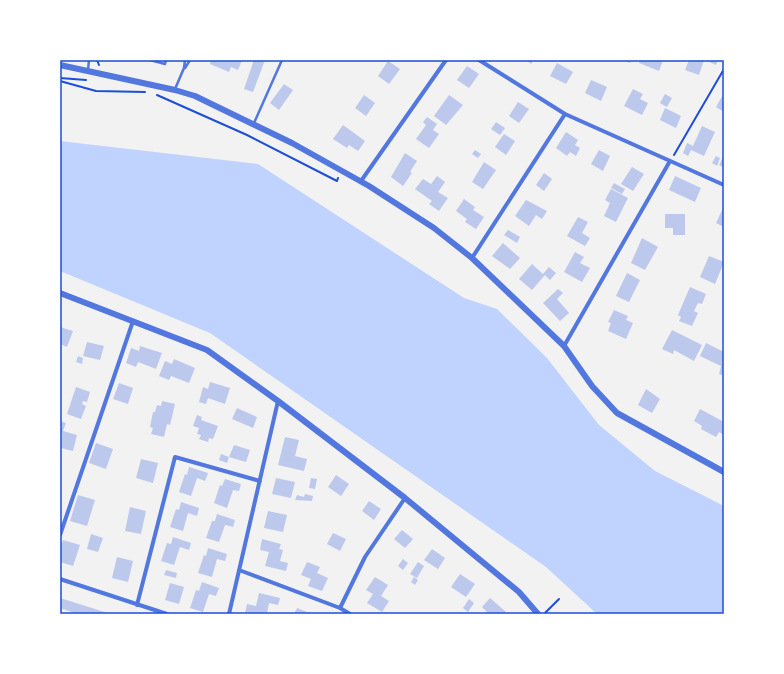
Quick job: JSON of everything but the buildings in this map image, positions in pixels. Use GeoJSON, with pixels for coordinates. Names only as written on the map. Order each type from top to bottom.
{"type":"FeatureCollection","features":[{"type":"Feature","properties":{"kind":"street"},"geometry":{"type":"LineString","coordinates":[[360,181],[446,60]]}},
{"type":"Feature","properties":{"kind":"street"},"geometry":{"type":"LineString","coordinates":[[479,60],[565,114],[724,185]]}},
{"type":"Feature","properties":{"kind":"street"},"geometry":{"type":"LineString","coordinates":[[60,65],[88,70],[195,96],[254,124],[360,181],[434,228],[472,258],[564,346],[592,386],[617,413],[724,472]]}},
{"type":"Feature","properties":{"kind":"street"},"geometry":{"type":"LineString","coordinates":[[472,258],[565,114]]}},
{"type":"Feature","properties":{"kind":"street"},"geometry":{"type":"LineString","coordinates":[[564,346],[670,161]]}},
{"type":"Feature","properties":{"kind":"street"},"geometry":{"type":"LineString","coordinates":[[60,293],[206,350],[278,400],[405,498],[519,592],[538,614]]}},
{"type":"Feature","properties":{"kind":"street"},"geometry":{"type":"LineString","coordinates":[[60,535],[133,321]]}},
{"type":"Feature","properties":{"kind":"street"},"geometry":{"type":"LineString","coordinates":[[229,614],[278,400]]}},
{"type":"Feature","properties":{"kind":"street"},"geometry":{"type":"LineString","coordinates":[[137,605],[175,458],[260,481]]}},
{"type":"Feature","properties":{"kind":"street"},"geometry":{"type":"LineString","coordinates":[[340,608],[365,557],[405,498]]}},
{"type":"Feature","properties":{"kind":"street"},"geometry":{"type":"LineString","coordinates":[[239,570],[340,608],[350,614]]}},
{"type":"Feature","properties":{"kind":"street"},"geometry":{"type":"LineString","coordinates":[[60,579],[167,614]]}},
{"type":"Feature","properties":{"kind":"lane"},"geometry":{"type":"LineString","coordinates":[[88,70],[89,60]]}},
{"type":"Feature","properties":{"kind":"lane"},"geometry":{"type":"LineString","coordinates":[[150,60],[165,64],[166,60]]}},
{"type":"Feature","properties":{"kind":"lane"},"geometry":{"type":"LineString","coordinates":[[175,90],[184,68],[185,60]]}},
{"type":"Feature","properties":{"kind":"lane"},"geometry":{"type":"LineString","coordinates":[[184,68],[188,66],[190,60]]}},
{"type":"Feature","properties":{"kind":"lane"},"geometry":{"type":"LineString","coordinates":[[254,124],[282,60]]}},
{"type":"Feature","properties":{"kind":"path"},"geometry":{"type":"LineString","coordinates":[[670,161],[724,70]]}},
{"type":"Feature","properties":{"kind":"path"},"geometry":{"type":"LineString","coordinates":[[60,78],[92,80]]}},
{"type":"Feature","properties":{"kind":"path"},"geometry":{"type":"LineString","coordinates":[[60,81],[96,91],[146,92]]}},
{"type":"Feature","properties":{"kind":"path"},"geometry":{"type":"LineString","coordinates":[[152,94],[247,135],[337,181],[342,171]]}},
{"type":"Feature","properties":{"kind":"path"},"geometry":{"type":"LineString","coordinates":[[544,614],[559,599]]}},
{"type":"Feature","properties":{"kind":"water"},"geometry":{"type":"Polygon","coordinates":[[[60,141],[258,164],[464,298],[497,309],[547,358],[599,425],[655,471],[724,506],[724,614],[597,614],[546,567],[210,333],[60,271],[60,141]]]}}]}
